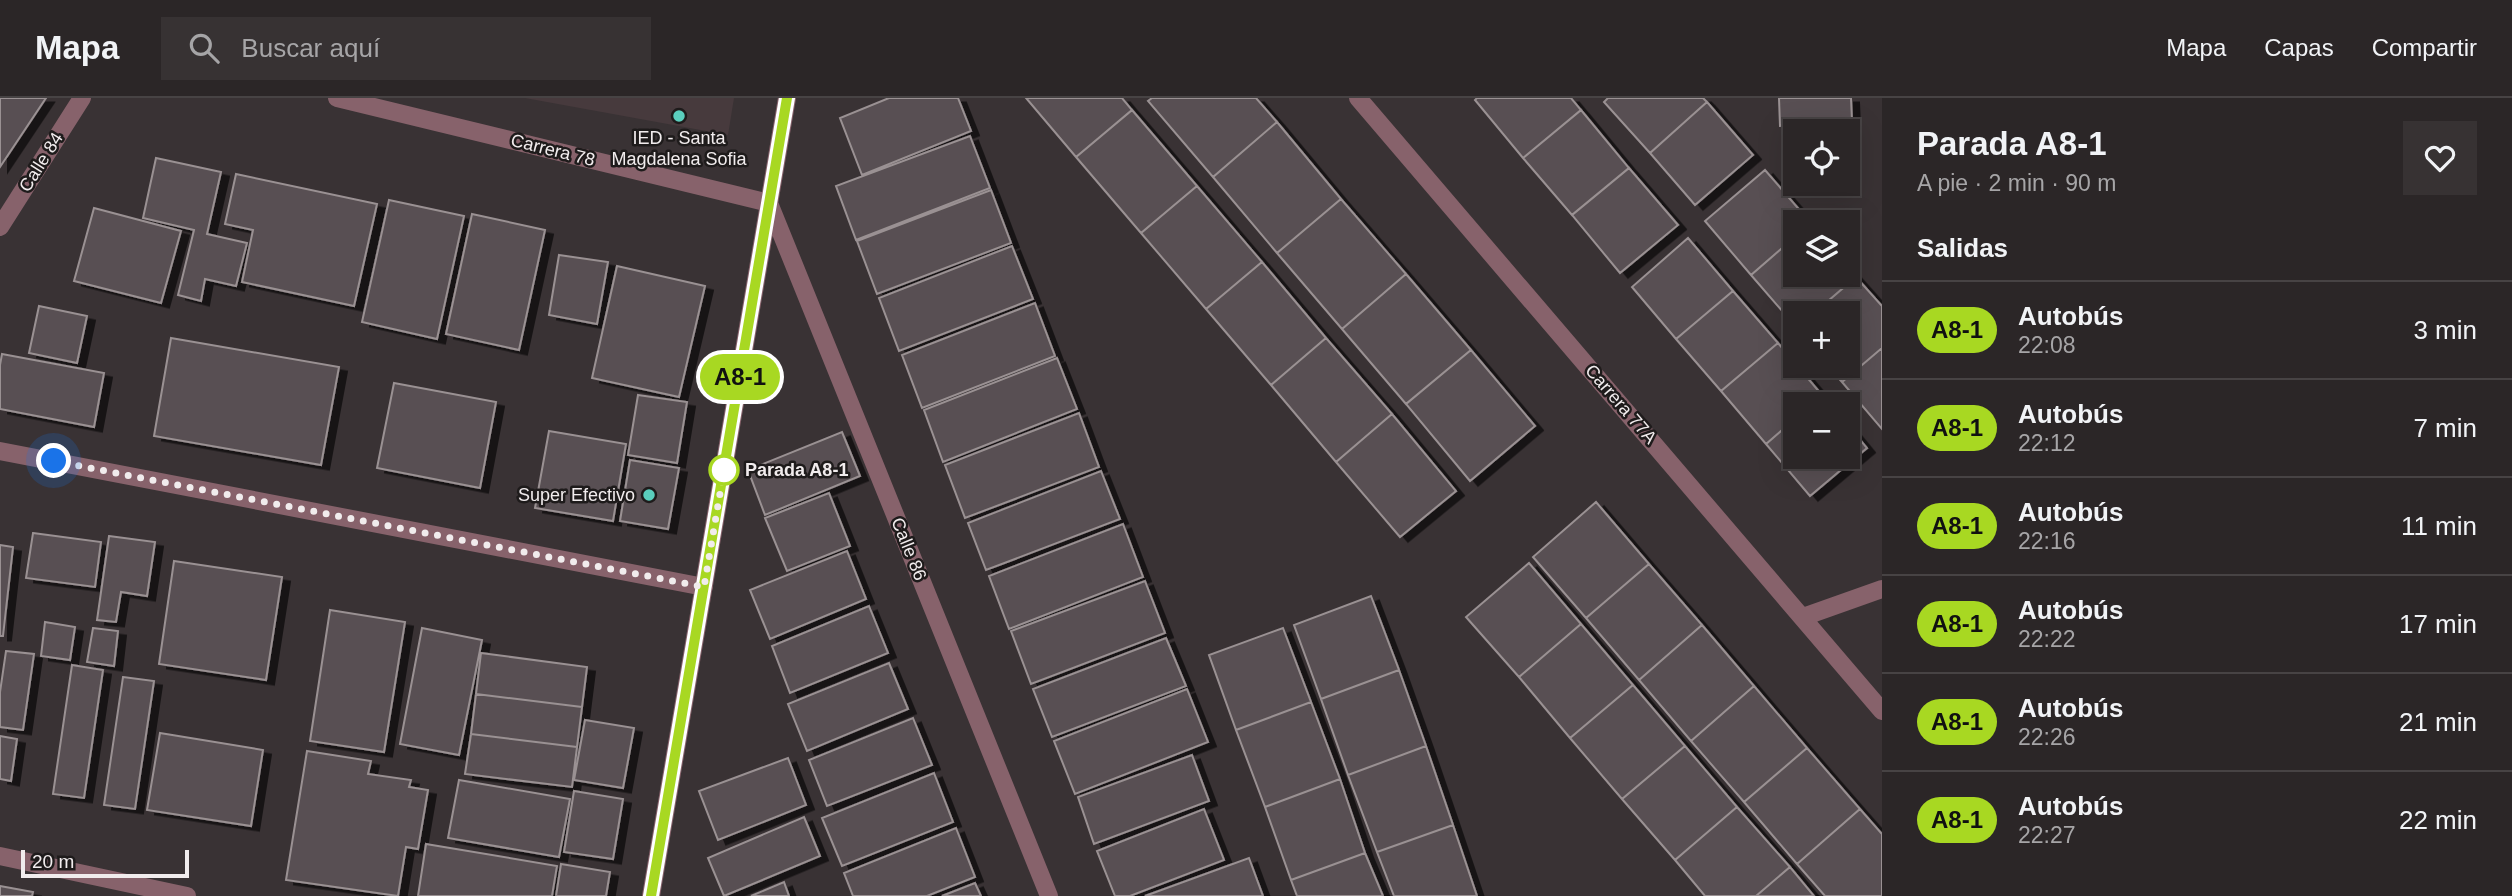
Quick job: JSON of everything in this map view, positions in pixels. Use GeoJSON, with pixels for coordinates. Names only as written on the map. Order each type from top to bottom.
{"type":"FeatureCollection","features":[{"type":"Feature","properties":{"kind":"street","name":"Calle 84"},"geometry":{"type":"LineString","coordinates":[[0,227],[82,98]]}},
{"type":"Feature","properties":{"kind":"street","name":"Carrera 78"},"geometry":{"type":"LineString","coordinates":[[337,98],[769,203]]}},
{"type":"Feature","properties":{"kind":"street"},"geometry":{"type":"LineString","coordinates":[[651,896],[787,98]]}},
{"type":"Feature","properties":{"kind":"street","name":"Carrera 77A"},"geometry":{"type":"LineString","coordinates":[[1358,98],[1882,711]]}},
{"type":"Feature","properties":{"kind":"street","name":"Calle 86"},"geometry":{"type":"LineString","coordinates":[[769,203],[1049,896]]}},
{"type":"Feature","properties":{"kind":"street"},"geometry":{"type":"LineString","coordinates":[[0,451],[704,587]]}},
{"type":"Feature","properties":{"kind":"street"},"geometry":{"type":"LineString","coordinates":[[1803,617],[1882,589]]}},
{"type":"Feature","properties":{"kind":"street"},"geometry":{"type":"LineString","coordinates":[[0,856],[187,896]]}},
{"type":"Feature","properties":{"kind":"shaded area","name":"IED - Santa Magdalena Sofia"},"geometry":{"type":"Polygon","coordinates":[[[525,98],[734,98],[728,135],[525,98]]]}},
{"type":"Feature","properties":{"kind":"building"},"geometry":{"type":"Polygon","coordinates":[[[0,98],[46,98],[0,167],[0,98]]]}},
{"type":"Feature","properties":{"kind":"building"},"geometry":{"type":"Polygon","coordinates":[[[889,98],[958,98],[971,131],[862,175],[840,118],[889,98]]]}},
{"type":"Feature","properties":{"kind":"building"},"geometry":{"type":"Polygon","coordinates":[[[1026,98],[1122,98],[1132,110],[1076,157],[1026,98]]]}},
{"type":"Feature","properties":{"kind":"building"},"geometry":{"type":"Polygon","coordinates":[[[1152,98],[1256,98],[1277,122],[1213,177],[1148,101],[1152,98]]]}},
{"type":"Feature","properties":{"kind":"building"},"geometry":{"type":"Polygon","coordinates":[[[1571,98],[1581,110],[1523,158],[1475,100],[1571,98]]]}},
{"type":"Feature","properties":{"kind":"building"},"geometry":{"type":"Polygon","coordinates":[[[1608,98],[1703,98],[1707,102],[1650,153],[1604,102],[1608,98]]]}},
{"type":"Feature","properties":{"kind":"building"},"geometry":{"type":"Polygon","coordinates":[[[1779,98],[1851,98],[1852,119],[1783,119],[1783,126],[1780,126],[1779,98]]]}},
{"type":"Feature","properties":{"kind":"building"},"geometry":{"type":"Polygon","coordinates":[[[1707,102],[1753,155],[1695,205],[1650,153],[1707,102]]]}},
{"type":"Feature","properties":{"kind":"building"},"geometry":{"type":"Polygon","coordinates":[[[1132,110],[1197,186],[1141,233],[1076,157],[1132,110]]]}},
{"type":"Feature","properties":{"kind":"building"},"geometry":{"type":"Polygon","coordinates":[[[1581,110],[1629,168],[1572,215],[1523,158],[1581,110]]]}},
{"type":"Feature","properties":{"kind":"building"},"geometry":{"type":"Polygon","coordinates":[[[1277,122],[1341,199],[1277,253],[1213,177],[1277,122]]]}},
{"type":"Feature","properties":{"kind":"building"},"geometry":{"type":"Polygon","coordinates":[[[970,136],[990,188],[856,240],[836,186],[970,136]]]}},
{"type":"Feature","properties":{"kind":"building"},"geometry":{"type":"Polygon","coordinates":[[[156,158],[221,172],[207,234],[247,243],[236,286],[205,279],[201,301],[178,295],[194,230],[143,218],[156,158]]]}},
{"type":"Feature","properties":{"kind":"building"},"geometry":{"type":"Polygon","coordinates":[[[1629,168],[1678,225],[1620,273],[1572,215],[1629,168]]]}},
{"type":"Feature","properties":{"kind":"building"},"geometry":{"type":"Polygon","coordinates":[[[1765,170],[1783,191],[1783,196],[1788,196],[1800,210],[1783,210],[1783,247],[1751,275],[1705,221],[1765,170]]]}},
{"type":"Feature","properties":{"kind":"building"},"geometry":{"type":"Polygon","coordinates":[[[236,174],[377,204],[354,306],[242,282],[253,230],[225,224],[236,174]]]}},
{"type":"Feature","properties":{"kind":"building"},"geometry":{"type":"Polygon","coordinates":[[[1197,186],[1262,262],[1206,309],[1141,233],[1197,186]]]}},
{"type":"Feature","properties":{"kind":"building"},"geometry":{"type":"Polygon","coordinates":[[[991,190],[1011,243],[877,294],[857,241],[991,190]]]}},
{"type":"Feature","properties":{"kind":"building"},"geometry":{"type":"Polygon","coordinates":[[[1341,199],[1406,274],[1342,329],[1277,253],[1341,199]]]}},
{"type":"Feature","properties":{"kind":"building"},"geometry":{"type":"Polygon","coordinates":[[[389,200],[464,216],[437,339],[362,322],[389,200]]]}},
{"type":"Feature","properties":{"kind":"building"},"geometry":{"type":"Polygon","coordinates":[[[94,208],[181,231],[161,303],[74,281],[94,208]]]}},
{"type":"Feature","properties":{"kind":"building"},"geometry":{"type":"Polygon","coordinates":[[[472,214],[545,230],[519,350],[446,334],[472,214]]]}},
{"type":"Feature","properties":{"kind":"building"},"geometry":{"type":"Polygon","coordinates":[[[1688,238],[1733,291],[1676,339],[1632,287],[1688,238]]]}},
{"type":"Feature","properties":{"kind":"building"},"geometry":{"type":"Polygon","coordinates":[[[1012,246],[1033,299],[899,351],[879,298],[1012,246]]]}},
{"type":"Feature","properties":{"kind":"building"},"geometry":{"type":"Polygon","coordinates":[[[1783,247],[1783,287],[1844,287],[1828,301],[1783,301],[1783,312],[1751,275],[1783,247]]]}},
{"type":"Feature","properties":{"kind":"building"},"geometry":{"type":"Polygon","coordinates":[[[559,255],[608,262],[597,324],[549,315],[559,255]]]}},
{"type":"Feature","properties":{"kind":"building"},"geometry":{"type":"Polygon","coordinates":[[[1262,262],[1326,338],[1271,385],[1206,309],[1262,262]]]}},
{"type":"Feature","properties":{"kind":"building"},"geometry":{"type":"Polygon","coordinates":[[[617,266],[705,286],[679,397],[592,378],[617,266]]]}},
{"type":"Feature","properties":{"kind":"building"},"geometry":{"type":"Polygon","coordinates":[[[1406,274],[1471,350],[1406,404],[1342,329],[1406,274]]]}},
{"type":"Feature","properties":{"kind":"building"},"geometry":{"type":"Polygon","coordinates":[[[1860,281],[1882,306],[1882,348],[1860,367],[1860,301],[1828,301],[1844,287],[1860,287],[1860,281]]]}},
{"type":"Feature","properties":{"kind":"building"},"geometry":{"type":"Polygon","coordinates":[[[1733,291],[1778,343],[1721,391],[1676,339],[1733,291]]]}},
{"type":"Feature","properties":{"kind":"building"},"geometry":{"type":"Polygon","coordinates":[[[1035,303],[1055,356],[922,408],[902,355],[1035,303]]]}},
{"type":"Feature","properties":{"kind":"building"},"geometry":{"type":"Polygon","coordinates":[[[39,306],[87,316],[77,363],[29,353],[39,306]]]}},
{"type":"Feature","properties":{"kind":"building"},"geometry":{"type":"Polygon","coordinates":[[[171,338],[339,367],[321,465],[154,436],[171,338]]]}},
{"type":"Feature","properties":{"kind":"building"},"geometry":{"type":"Polygon","coordinates":[[[1326,338],[1392,414],[1336,462],[1271,385],[1326,338]]]}},
{"type":"Feature","properties":{"kind":"building"},"geometry":{"type":"Polygon","coordinates":[[[1778,343],[1783,349],[1783,378],[1808,378],[1819,392],[1783,392],[1783,429],[1766,444],[1721,391],[1778,343]]]}},
{"type":"Feature","properties":{"kind":"building"},"geometry":{"type":"Polygon","coordinates":[[[1882,348],[1882,429],[1860,403],[1860,392],[1851,392],[1842,382],[1847,378],[1860,378],[1860,367],[1882,348]]]}},
{"type":"Feature","properties":{"kind":"building"},"geometry":{"type":"Polygon","coordinates":[[[1471,350],[1535,426],[1470,481],[1406,404],[1471,350]]]}},
{"type":"Feature","properties":{"kind":"building"},"geometry":{"type":"Polygon","coordinates":[[[2,354],[104,373],[94,427],[0,409],[2,354]]]}},
{"type":"Feature","properties":{"kind":"building"},"geometry":{"type":"Polygon","coordinates":[[[1057,358],[1077,409],[943,462],[924,410],[1057,358]]]}},
{"type":"Feature","properties":{"kind":"building"},"geometry":{"type":"Polygon","coordinates":[[[394,383],[496,402],[480,488],[377,468],[394,383]]]}},
{"type":"Feature","properties":{"kind":"building"},"geometry":{"type":"Polygon","coordinates":[[[638,395],[687,402],[677,463],[628,455],[638,395]]]}},
{"type":"Feature","properties":{"kind":"building"},"geometry":{"type":"Polygon","coordinates":[[[1079,413],[1099,467],[965,518],[945,465],[1079,413]]]}},
{"type":"Feature","properties":{"kind":"building"},"geometry":{"type":"Polygon","coordinates":[[[1392,414],[1456,491],[1400,537],[1336,462],[1392,414]]]}},
{"type":"Feature","properties":{"kind":"building"},"geometry":{"type":"Polygon","coordinates":[[[1783,429],[1783,464],[1766,444],[1783,429]]]}},
{"type":"Feature","properties":{"kind":"building"},"geometry":{"type":"Polygon","coordinates":[[[549,431],[626,444],[613,521],[535,508],[549,431]]]}},
{"type":"Feature","properties":{"kind":"building"},"geometry":{"type":"Polygon","coordinates":[[[842,432],[860,476],[765,515],[748,470],[842,432]]]}},
{"type":"Feature","properties":{"kind":"building"},"geometry":{"type":"Polygon","coordinates":[[[1860,440],[1867,448],[1860,454],[1860,440]]]}},
{"type":"Feature","properties":{"kind":"building","name":"Super Efectivo"},"geometry":{"type":"Polygon","coordinates":[[[630,460],[679,468],[668,529],[620,521],[630,460]]]}},
{"type":"Feature","properties":{"kind":"building"},"geometry":{"type":"Polygon","coordinates":[[[1787,469],[1842,469],[1810,496],[1787,469]]]}},
{"type":"Feature","properties":{"kind":"building"},"geometry":{"type":"Polygon","coordinates":[[[1101,471],[1120,519],[986,570],[968,523],[1101,471]]]}},
{"type":"Feature","properties":{"kind":"building"},"geometry":{"type":"Polygon","coordinates":[[[829,493],[850,546],[787,571],[765,518],[829,493]]]}},
{"type":"Feature","properties":{"kind":"building"},"geometry":{"type":"Polygon","coordinates":[[[1596,502],[1649,564],[1586,618],[1533,557],[1596,502]]]}},
{"type":"Feature","properties":{"kind":"building"},"geometry":{"type":"Polygon","coordinates":[[[1123,524],[1143,577],[1009,629],[989,576],[1123,524]]]}},
{"type":"Feature","properties":{"kind":"building"},"geometry":{"type":"Polygon","coordinates":[[[33,533],[101,542],[95,587],[26,578],[33,533]]]}},
{"type":"Feature","properties":{"kind":"building"},"geometry":{"type":"Polygon","coordinates":[[[109,536],[155,542],[147,596],[121,592],[116,622],[97,620],[109,536]]]}},
{"type":"Feature","properties":{"kind":"building"},"geometry":{"type":"Polygon","coordinates":[[[0,545],[13,547],[3,636],[0,636],[0,545]]]}},
{"type":"Feature","properties":{"kind":"building"},"geometry":{"type":"Polygon","coordinates":[[[847,551],[866,599],[770,639],[750,590],[847,551]]]}},
{"type":"Feature","properties":{"kind":"building"},"geometry":{"type":"Polygon","coordinates":[[[174,561],[282,577],[266,680],[159,664],[174,561]]]}},
{"type":"Feature","properties":{"kind":"building"},"geometry":{"type":"Polygon","coordinates":[[[1529,563],[1581,624],[1519,677],[1466,617],[1529,563]]]}},
{"type":"Feature","properties":{"kind":"building"},"geometry":{"type":"Polygon","coordinates":[[[1649,564],[1702,625],[1639,680],[1586,618],[1649,564]]]}},
{"type":"Feature","properties":{"kind":"building"},"geometry":{"type":"Polygon","coordinates":[[[1145,581],[1165,633],[1031,684],[1011,631],[1145,581]]]}},
{"type":"Feature","properties":{"kind":"building"},"geometry":{"type":"Polygon","coordinates":[[[1371,596],[1399,670],[1321,699],[1294,625],[1371,596]]]}},
{"type":"Feature","properties":{"kind":"building"},"geometry":{"type":"Polygon","coordinates":[[[869,606],[888,653],[790,693],[772,646],[869,606]]]}},
{"type":"Feature","properties":{"kind":"building"},"geometry":{"type":"Polygon","coordinates":[[[330,610],[405,622],[384,752],[310,741],[330,610]]]}},
{"type":"Feature","properties":{"kind":"building"},"geometry":{"type":"Polygon","coordinates":[[[45,622],[75,627],[70,660],[41,656],[45,622]]]}},
{"type":"Feature","properties":{"kind":"building"},"geometry":{"type":"Polygon","coordinates":[[[1581,624],[1633,685],[1570,738],[1519,677],[1581,624]]]}},
{"type":"Feature","properties":{"kind":"building"},"geometry":{"type":"Polygon","coordinates":[[[1702,625],[1754,686],[1691,741],[1639,680],[1702,625]]]}},
{"type":"Feature","properties":{"kind":"building"},"geometry":{"type":"Polygon","coordinates":[[[93,628],[118,631],[114,666],[87,662],[93,628]]]}},
{"type":"Feature","properties":{"kind":"building"},"geometry":{"type":"Polygon","coordinates":[[[422,628],[482,640],[459,755],[400,744],[422,628]]]}},
{"type":"Feature","properties":{"kind":"building"},"geometry":{"type":"Polygon","coordinates":[[[1283,628],[1311,702],[1236,730],[1209,655],[1283,628]]]}},
{"type":"Feature","properties":{"kind":"building"},"geometry":{"type":"Polygon","coordinates":[[[1166,638],[1186,686],[1052,737],[1033,689],[1166,638]]]}},
{"type":"Feature","properties":{"kind":"building"},"geometry":{"type":"Polygon","coordinates":[[[6,651],[34,654],[23,730],[0,727],[0,692],[6,651]]]}},
{"type":"Feature","properties":{"kind":"building"},"geometry":{"type":"Polygon","coordinates":[[[481,653],[587,667],[582,707],[476,694],[481,653]]]}},
{"type":"Feature","properties":{"kind":"building"},"geometry":{"type":"Polygon","coordinates":[[[889,663],[908,709],[807,751],[788,704],[889,663]]]}},
{"type":"Feature","properties":{"kind":"building"},"geometry":{"type":"Polygon","coordinates":[[[72,665],[103,670],[84,798],[53,794],[72,665]]]}},
{"type":"Feature","properties":{"kind":"building"},"geometry":{"type":"Polygon","coordinates":[[[1399,670],[1426,746],[1348,775],[1321,699],[1399,670]]]}},
{"type":"Feature","properties":{"kind":"building"},"geometry":{"type":"Polygon","coordinates":[[[123,677],[154,681],[135,809],[104,805],[123,677]]]}},
{"type":"Feature","properties":{"kind":"building"},"geometry":{"type":"Polygon","coordinates":[[[1633,685],[1685,746],[1622,799],[1570,738],[1633,685]]]}},
{"type":"Feature","properties":{"kind":"building"},"geometry":{"type":"Polygon","coordinates":[[[1754,686],[1807,748],[1744,802],[1691,741],[1754,686]]]}},
{"type":"Feature","properties":{"kind":"building"},"geometry":{"type":"Polygon","coordinates":[[[1187,689],[1208,742],[1075,794],[1054,741],[1187,689]]]}},
{"type":"Feature","properties":{"kind":"building"},"geometry":{"type":"Polygon","coordinates":[[[476,694],[582,707],[577,747],[471,734],[476,694]]]}},
{"type":"Feature","properties":{"kind":"building"},"geometry":{"type":"Polygon","coordinates":[[[1311,702],[1340,779],[1265,807],[1236,730],[1311,702]]]}},
{"type":"Feature","properties":{"kind":"building"},"geometry":{"type":"Polygon","coordinates":[[[913,718],[932,765],[827,806],[809,760],[913,718]]]}},
{"type":"Feature","properties":{"kind":"building"},"geometry":{"type":"Polygon","coordinates":[[[585,720],[634,728],[623,788],[574,780],[585,720]]]}},
{"type":"Feature","properties":{"kind":"building"},"geometry":{"type":"Polygon","coordinates":[[[160,733],[263,750],[251,826],[147,810],[160,733]]]}},
{"type":"Feature","properties":{"kind":"building"},"geometry":{"type":"Polygon","coordinates":[[[471,734],[577,747],[572,787],[465,774],[471,734]]]}},
{"type":"Feature","properties":{"kind":"building"},"geometry":{"type":"Polygon","coordinates":[[[0,736],[17,739],[11,781],[0,779],[0,736]]]}},
{"type":"Feature","properties":{"kind":"building"},"geometry":{"type":"Polygon","coordinates":[[[1426,746],[1453,825],[1377,852],[1348,775],[1426,746]]]}},
{"type":"Feature","properties":{"kind":"building"},"geometry":{"type":"Polygon","coordinates":[[[1685,746],[1737,807],[1675,860],[1622,799],[1685,746]]]}},
{"type":"Feature","properties":{"kind":"building"},"geometry":{"type":"Polygon","coordinates":[[[1807,748],[1860,809],[1797,864],[1744,802],[1807,748]]]}},
{"type":"Feature","properties":{"kind":"building"},"geometry":{"type":"Polygon","coordinates":[[[307,751],[371,761],[368,774],[411,780],[409,787],[428,790],[418,849],[406,847],[398,896],[286,880],[307,751]]]}},
{"type":"Feature","properties":{"kind":"building"},"geometry":{"type":"Polygon","coordinates":[[[1192,755],[1209,801],[1094,844],[1078,797],[1192,755]]]}},
{"type":"Feature","properties":{"kind":"building"},"geometry":{"type":"Polygon","coordinates":[[[788,758],[806,805],[718,840],[699,791],[788,758]]]}},
{"type":"Feature","properties":{"kind":"building"},"geometry":{"type":"Polygon","coordinates":[[[934,773],[953,822],[842,866],[822,818],[934,773]]]}},
{"type":"Feature","properties":{"kind":"building"},"geometry":{"type":"Polygon","coordinates":[[[1340,779],[1365,853],[1291,880],[1265,807],[1340,779]]]}},
{"type":"Feature","properties":{"kind":"building"},"geometry":{"type":"Polygon","coordinates":[[[459,780],[570,799],[559,857],[448,838],[459,780]]]}},
{"type":"Feature","properties":{"kind":"building"},"geometry":{"type":"Polygon","coordinates":[[[574,791],[623,799],[613,859],[564,852],[574,791]]]}},
{"type":"Feature","properties":{"kind":"building"},"geometry":{"type":"Polygon","coordinates":[[[1737,807],[1790,867],[1756,896],[1705,896],[1675,860],[1737,807]]]}},
{"type":"Feature","properties":{"kind":"building"},"geometry":{"type":"Polygon","coordinates":[[[1204,809],[1224,860],[1130,896],[1115,896],[1097,851],[1204,809]]]}},
{"type":"Feature","properties":{"kind":"building"},"geometry":{"type":"Polygon","coordinates":[[[1860,809],[1882,834],[1882,896],[1825,896],[1797,864],[1860,809]]]}},
{"type":"Feature","properties":{"kind":"building"},"geometry":{"type":"Polygon","coordinates":[[[804,817],[820,856],[724,896],[708,858],[804,817]]]}},
{"type":"Feature","properties":{"kind":"building"},"geometry":{"type":"Polygon","coordinates":[[[1453,825],[1477,896],[1394,896],[1377,852],[1453,825]]]}},
{"type":"Feature","properties":{"kind":"building"},"geometry":{"type":"Polygon","coordinates":[[[956,828],[975,877],[927,896],[853,896],[844,873],[956,828]]]}},
{"type":"Feature","properties":{"kind":"building"},"geometry":{"type":"Polygon","coordinates":[[[426,844],[557,866],[552,896],[418,896],[426,844]]]}},
{"type":"Feature","properties":{"kind":"building"},"geometry":{"type":"Polygon","coordinates":[[[1365,853],[1383,896],[1297,896],[1291,880],[1365,853]]]}},
{"type":"Feature","properties":{"kind":"building"},"geometry":{"type":"Polygon","coordinates":[[[1249,858],[1263,896],[1145,896],[1249,858]]]}},
{"type":"Feature","properties":{"kind":"building"},"geometry":{"type":"Polygon","coordinates":[[[561,864],[610,872],[606,896],[556,896],[561,864]]]}},
{"type":"Feature","properties":{"kind":"building"},"geometry":{"type":"Polygon","coordinates":[[[1790,867],[1814,896],[1756,896],[1790,867]]]}},
{"type":"Feature","properties":{"kind":"building"},"geometry":{"type":"Polygon","coordinates":[[[784,882],[789,896],[751,896],[784,882]]]}},
{"type":"Feature","properties":{"kind":"building"},"geometry":{"type":"Polygon","coordinates":[[[975,883],[981,896],[942,896],[975,883]]]}},
{"type":"Feature","properties":{"kind":"building"},"geometry":{"type":"Polygon","coordinates":[[[0,886],[33,892],[32,896],[0,896],[0,886]]]}},
{"type":"Feature","properties":{"kind":"bus line","name":"A8-1"},"geometry":{"type":"LineString","coordinates":[[651,896],[787,98]]}},
{"type":"Feature","properties":{"kind":"place","name":"IED - Santa Magdalena Sofia"},"geometry":{"type":"Point","coordinates":[679,116]}},
{"type":"Feature","properties":{"kind":"place","name":"Parada A8-1"},"geometry":{"type":"Point","coordinates":[724,470]}},
{"type":"Feature","properties":{"kind":"place","name":"Super Efectivo"},"geometry":{"type":"Point","coordinates":[649,495]}},
{"type":"Feature","properties":{"kind":"route"},"geometry":{"type":"LineString","coordinates":[[54,461],[704,587],[724,470]]}}]}
